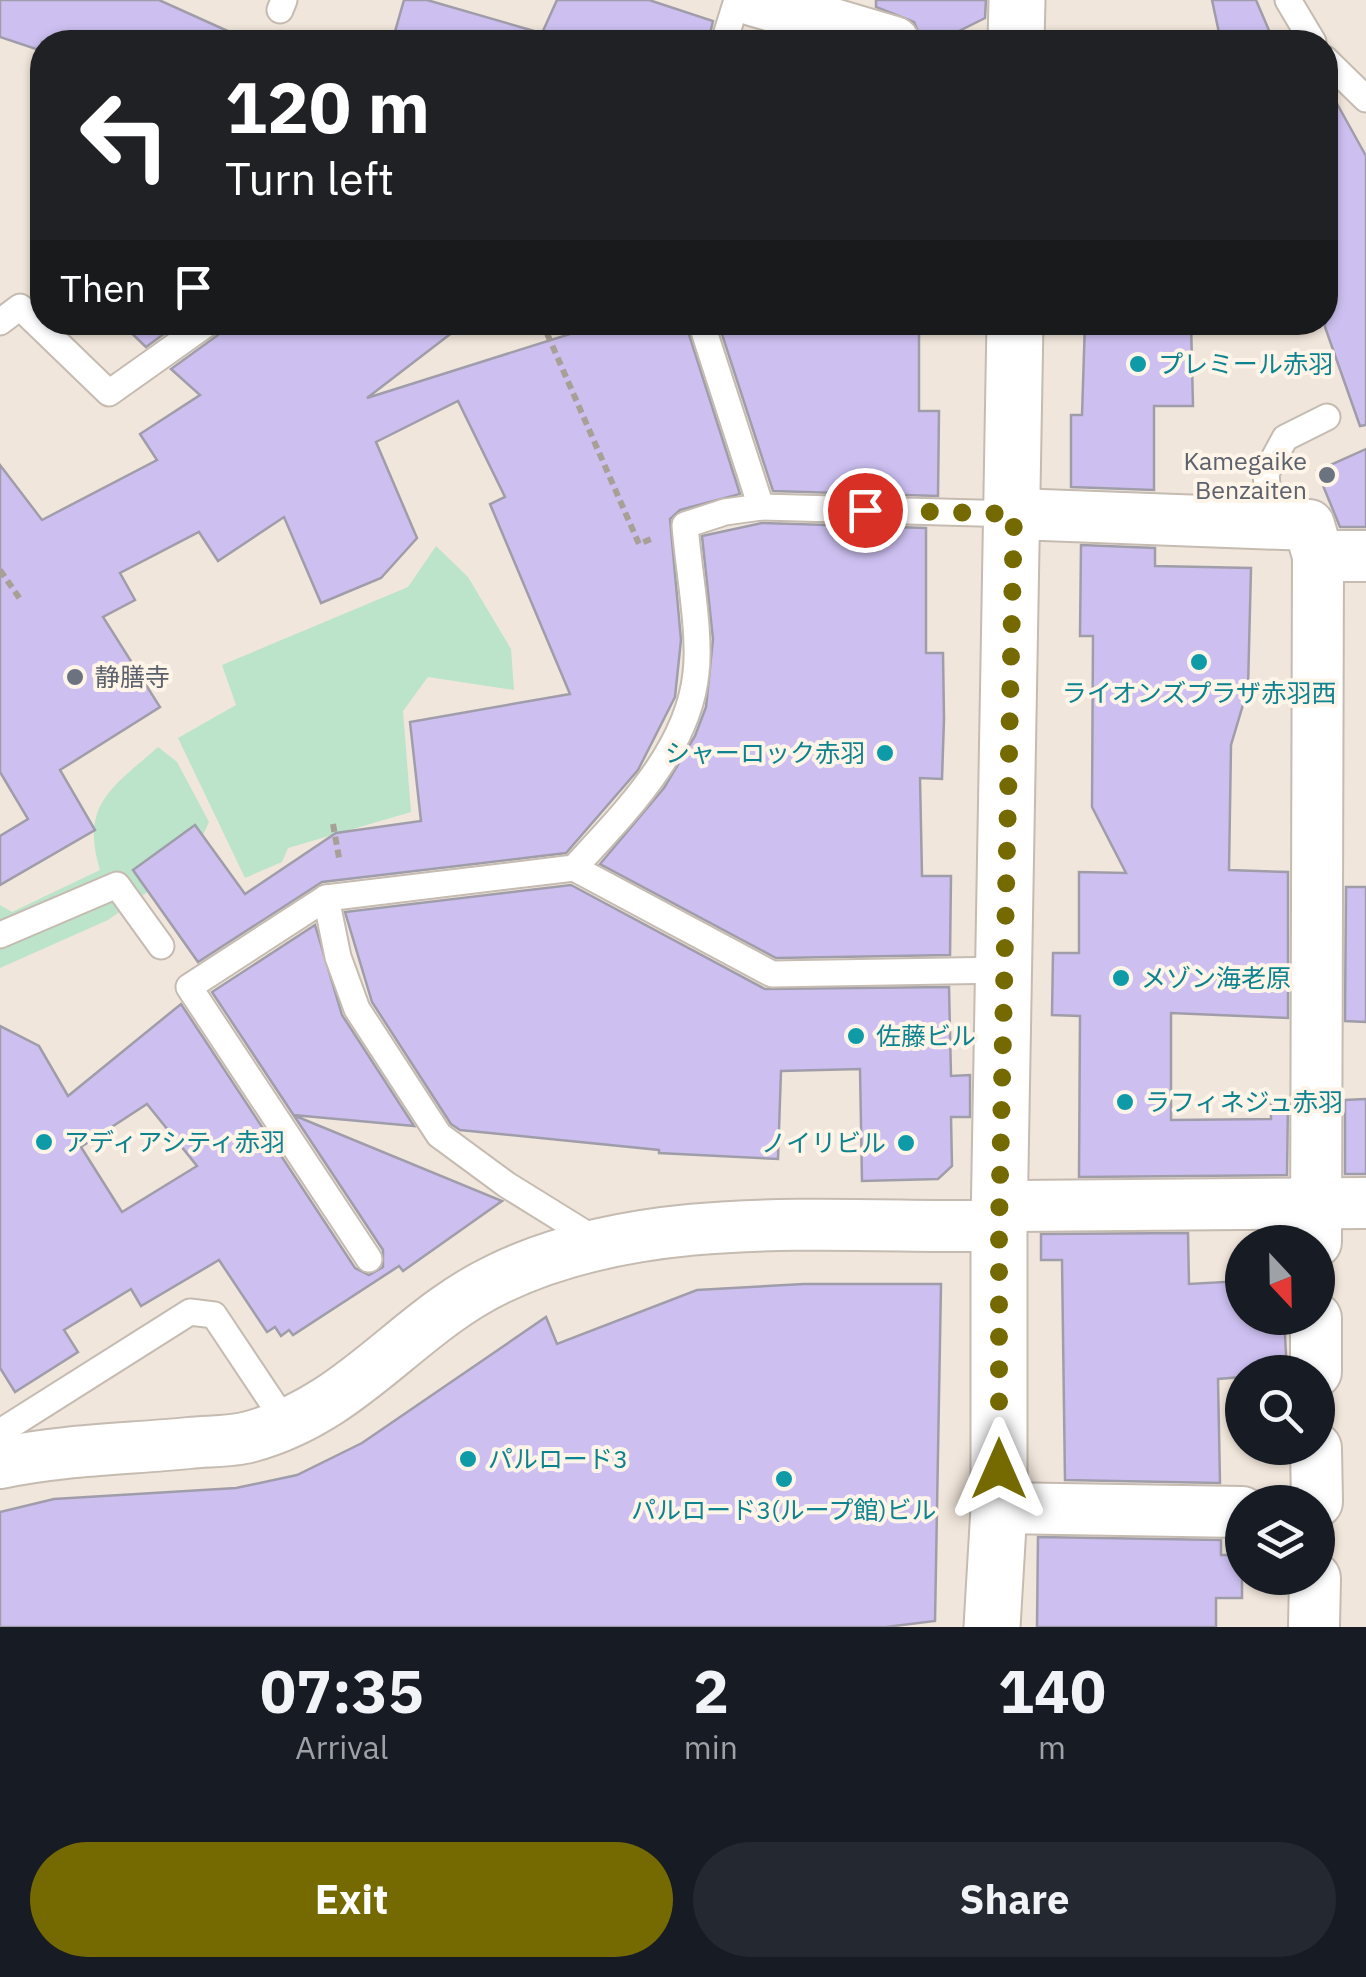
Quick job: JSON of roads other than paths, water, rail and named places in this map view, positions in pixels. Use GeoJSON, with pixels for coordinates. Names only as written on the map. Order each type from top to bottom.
{"type":"FeatureCollection","features":[{"type":"Feature","properties":{"kind":"street"},"geometry":{"type":"LineString","coordinates":[[752,0],[853,30]]}},
{"type":"Feature","properties":{"kind":"street"},"geometry":{"type":"LineString","coordinates":[[1016,30],[1017,0]]}},
{"type":"Feature","properties":{"kind":"street"},"geometry":{"type":"LineString","coordinates":[[992,1627],[999,1508],[1014,335]]}},
{"type":"Feature","properties":{"kind":"street"},"geometry":{"type":"LineString","coordinates":[[1014,514],[1270,520],[1309,525],[1342,556],[1316,1222]]}},
{"type":"Feature","properties":{"kind":"street"},"geometry":{"type":"LineString","coordinates":[[2,1463],[247,1438],[336,1401],[426,1328],[496,1280],[599,1242],[667,1229],[1001,1216],[1316,1222],[1366,1203]]}},
{"type":"Feature","properties":{"kind":"street"},"geometry":{"type":"LineString","coordinates":[[999,1508],[1225,1512]]}},
{"type":"Feature","properties":{"kind":"street"},"geometry":{"type":"LineString","coordinates":[[1314,1627],[1315,1595]]}},
{"type":"Feature","properties":{"kind":"lane"},"geometry":{"type":"LineString","coordinates":[[728,30],[738,0]]}},
{"type":"Feature","properties":{"kind":"lane"},"geometry":{"type":"LineString","coordinates":[[1288,0],[1306,30]]}},
{"type":"Feature","properties":{"kind":"lane"},"geometry":{"type":"LineString","coordinates":[[1338,72],[1366,99]]}},
{"type":"Feature","properties":{"kind":"lane"},"geometry":{"type":"LineString","coordinates":[[0,322],[20,308],[30,317]]}},
{"type":"Feature","properties":{"kind":"lane"},"geometry":{"type":"LineString","coordinates":[[49,335],[110,393],[191,335]]}},
{"type":"Feature","properties":{"kind":"lane"},"geometry":{"type":"LineString","coordinates":[[705,335],[761,507]]}},
{"type":"Feature","properties":{"kind":"lane"},"geometry":{"type":"LineString","coordinates":[[1270,520],[1266,473],[1285,438],[1327,418]]}},
{"type":"Feature","properties":{"kind":"lane"},"geometry":{"type":"LineString","coordinates":[[574,868],[624,812],[672,747],[696,673],[685,525],[724,512],[761,507],[1014,514]]}},
{"type":"Feature","properties":{"kind":"lane"},"geometry":{"type":"LineString","coordinates":[[369,1259],[189,986],[326,898],[574,868],[772,974],[1006,970]]}},
{"type":"Feature","properties":{"kind":"lane"},"geometry":{"type":"LineString","coordinates":[[0,935],[117,885],[161,946]]}},
{"type":"Feature","properties":{"kind":"lane"},"geometry":{"type":"LineString","coordinates":[[326,898],[338,958],[357,1009],[440,1135],[506,1184],[599,1242]]}},
{"type":"Feature","properties":{"kind":"lane"},"geometry":{"type":"LineString","coordinates":[[2,1463],[5,1428],[190,1312],[214,1314],[286,1424]]}},
{"type":"Feature","properties":{"kind":"place","name":"プレミール赤羽"},"geometry":{"type":"Point","coordinates":[1138,364]}},
{"type":"Feature","properties":{"kind":"place","name":"Kamegaike Benzaiten"},"geometry":{"type":"Point","coordinates":[1327,475]}},
{"type":"Feature","properties":{"kind":"place","name":"ライオンズプラザ赤羽西"},"geometry":{"type":"Point","coordinates":[1199,662]}},
{"type":"Feature","properties":{"kind":"place","name":"静膳寺"},"geometry":{"type":"Point","coordinates":[75,677]}},
{"type":"Feature","properties":{"kind":"place","name":"シャーロック赤羽"},"geometry":{"type":"Point","coordinates":[885,753]}},
{"type":"Feature","properties":{"kind":"place","name":"メゾン海老原"},"geometry":{"type":"Point","coordinates":[1121,978]}},
{"type":"Feature","properties":{"kind":"place","name":"佐藤ビル"},"geometry":{"type":"Point","coordinates":[856,1036]}},
{"type":"Feature","properties":{"kind":"place","name":"ラフィネジュ赤羽"},"geometry":{"type":"Point","coordinates":[1125,1102]}},
{"type":"Feature","properties":{"kind":"place","name":"アディアシティ赤羽"},"geometry":{"type":"Point","coordinates":[44,1142]}},
{"type":"Feature","properties":{"kind":"place","name":"ノイリビル"},"geometry":{"type":"Point","coordinates":[906,1143]}},
{"type":"Feature","properties":{"kind":"place","name":"パルロード3"},"geometry":{"type":"Point","coordinates":[468,1459]}},
{"type":"Feature","properties":{"kind":"place","name":"パルロード3(ループ館)ビル"},"geometry":{"type":"Point","coordinates":[784,1479]}}]}
